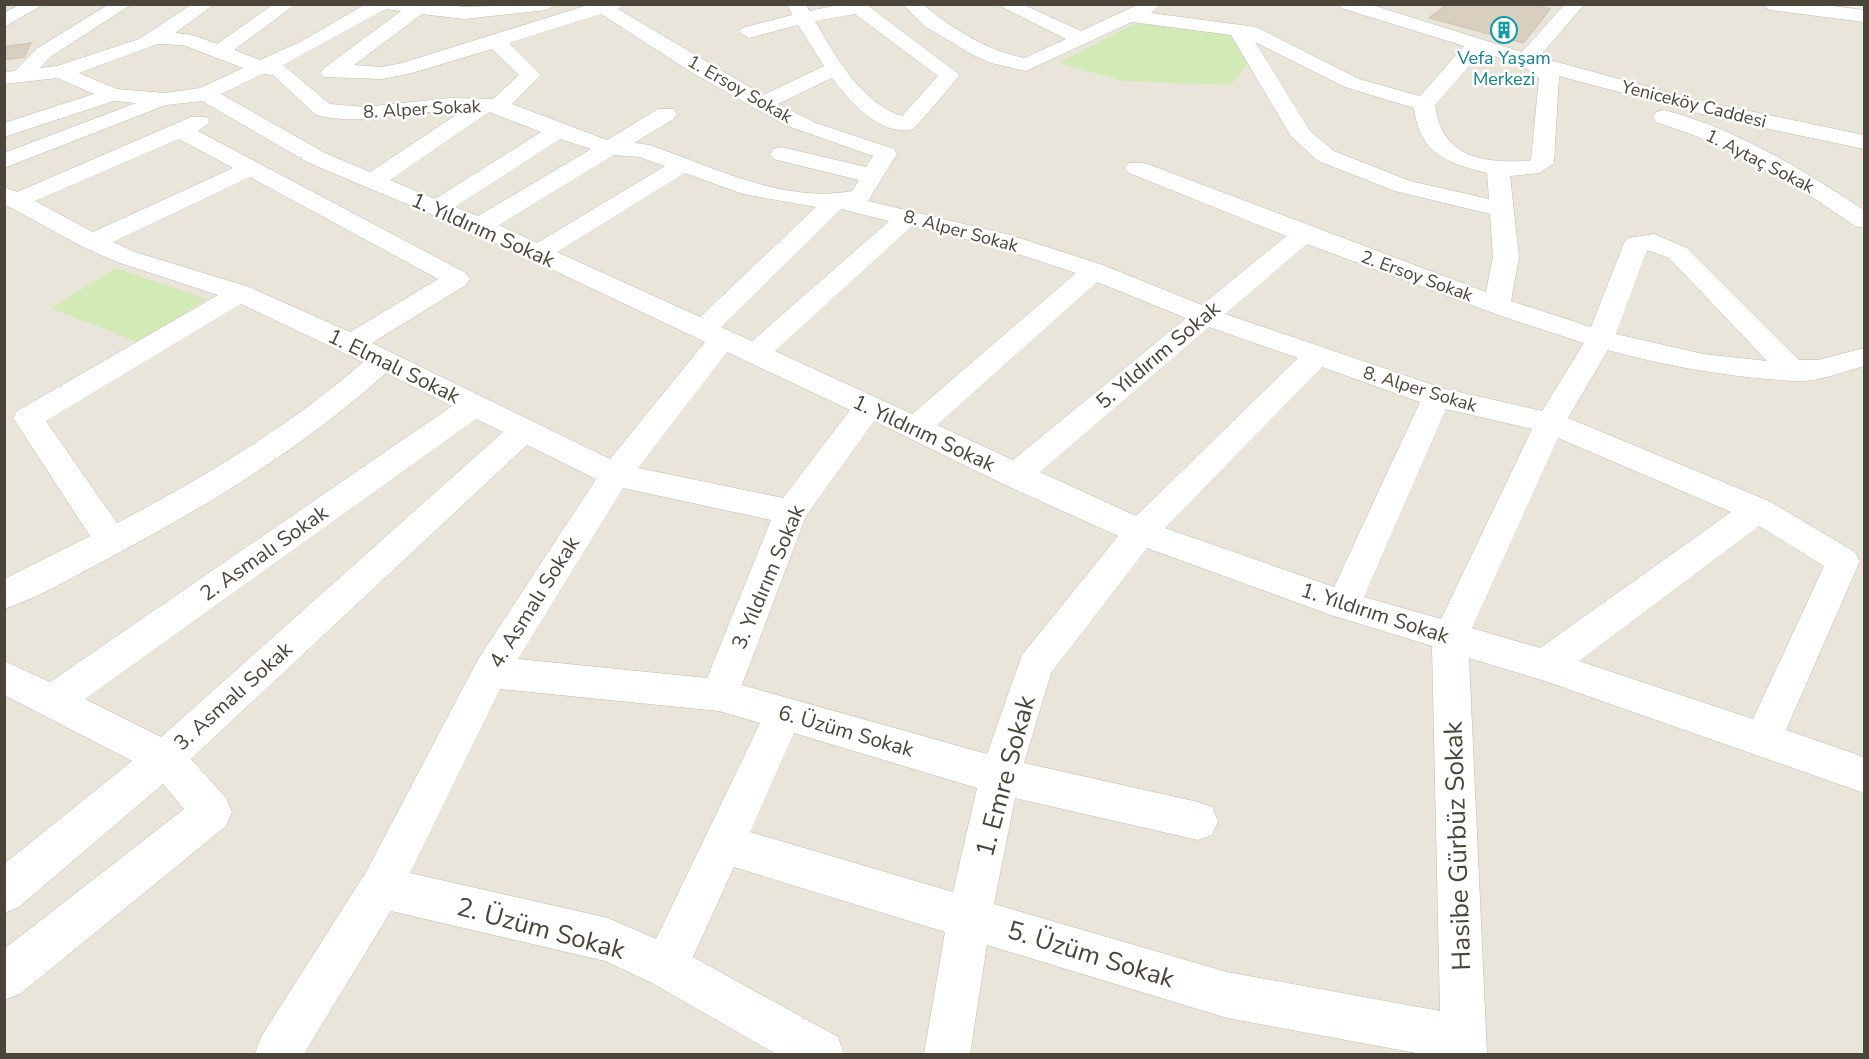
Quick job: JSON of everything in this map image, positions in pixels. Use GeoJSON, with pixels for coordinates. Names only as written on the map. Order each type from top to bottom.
{"type":"FeatureCollection","features":[{"type":"Feature","properties":{"kind":"street"},"geometry":{"type":"LineString","coordinates":[[4,21],[35,4]]}},
{"type":"Feature","properties":{"kind":"street"},"geometry":{"type":"LineString","coordinates":[[13,77],[43,53],[123,4]]}},
{"type":"Feature","properties":{"kind":"street"},"geometry":{"type":"LineString","coordinates":[[13,77],[60,72],[146,44],[206,4]]}},
{"type":"Feature","properties":{"kind":"street"},"geometry":{"type":"LineString","coordinates":[[220,51],[287,4]]}},
{"type":"Feature","properties":{"kind":"street"},"geometry":{"type":"LineString","coordinates":[[10,197],[180,130],[261,68],[307,46],[381,4]]}},
{"type":"Feature","properties":{"kind":"street"},"geometry":{"type":"LineString","coordinates":[[388,4],[418,8],[489,9],[547,4]]}},
{"type":"Feature","properties":{"kind":"street"},"geometry":{"type":"LineString","coordinates":[[911,4],[933,23],[980,51],[998,59],[1026,65],[1154,4]]}},
{"type":"Feature","properties":{"kind":"street"},"geometry":{"type":"LineString","coordinates":[[1005,4],[1082,39]]}},
{"type":"Feature","properties":{"kind":"street","name":"Yeniceköy Caddesi"},"geometry":{"type":"LineString","coordinates":[[1347,4],[1527,58],[1558,70],[1665,99],[1864,142]]}},
{"type":"Feature","properties":{"kind":"street"},"geometry":{"type":"LineString","coordinates":[[1424,104],[1428,131],[1440,147],[1466,161],[1498,170],[1532,168],[1542,163],[1549,76],[1527,58],[1576,4]]}},
{"type":"Feature","properties":{"kind":"street"},"geometry":{"type":"LineString","coordinates":[[1783,27],[1776,5],[1864,16]]}},
{"type":"Feature","properties":{"kind":"street"},"geometry":{"type":"LineString","coordinates":[[337,70],[382,72],[405,69],[606,6]]}},
{"type":"Feature","properties":{"kind":"street","name":"1. Ersoy Sokak"},"geometry":{"type":"LineString","coordinates":[[606,6],[762,104],[806,127],[872,146],[886,154],[873,176]]}},
{"type":"Feature","properties":{"kind":"street"},"geometry":{"type":"LineString","coordinates":[[299,86],[337,70],[418,8]]}},
{"type":"Feature","properties":{"kind":"street"},"geometry":{"type":"LineString","coordinates":[[749,32],[800,11],[816,13],[859,8],[950,75],[906,124],[879,115],[861,99],[836,68],[800,11]]}},
{"type":"Feature","properties":{"kind":"street"},"geometry":{"type":"LineString","coordinates":[[460,51],[489,9]]}},
{"type":"Feature","properties":{"kind":"street"},"geometry":{"type":"LineString","coordinates":[[1129,16],[1249,31],[1352,83],[1424,104]]}},
{"type":"Feature","properties":{"kind":"street"},"geometry":{"type":"LineString","coordinates":[[1238,30],[1301,135],[1326,156],[1403,186],[1500,209]]}},
{"type":"Feature","properties":{"kind":"street","name":"8. Alper Sokak"},"geometry":{"type":"LineString","coordinates":[[156,38],[186,39],[261,68],[279,70],[324,110],[365,113],[430,105],[492,105],[609,148],[642,150],[681,166],[750,189],[795,198],[836,201],[1001,240],[1094,271],[1205,316],[1437,397],[1550,423],[1758,510],[1843,561],[1763,739]]}},
{"type":"Feature","properties":{"kind":"street"},"geometry":{"type":"LineString","coordinates":[[372,181],[492,105],[531,75],[494,40]]}},
{"type":"Feature","properties":{"kind":"street"},"geometry":{"type":"LineString","coordinates":[[1424,104],[1478,44]]}},
{"type":"Feature","properties":{"kind":"street"},"geometry":{"type":"LineString","coordinates":[[368,46],[460,51]]}},
{"type":"Feature","properties":{"kind":"street","name":"Yeniceköy Caddesi"},"geometry":{"type":"LineString","coordinates":[[1527,58],[1556,61],[1754,110],[1864,131]]}},
{"type":"Feature","properties":{"kind":"street"},"geometry":{"type":"LineString","coordinates":[[762,104],[836,68]]}},
{"type":"Feature","properties":{"kind":"street"},"geometry":{"type":"LineString","coordinates":[[60,72],[113,95],[217,102]]}},
{"type":"Feature","properties":{"kind":"street","name":"1. Aytaç Sokak"},"geometry":{"type":"LineString","coordinates":[[1549,76],[1704,131],[1789,171],[1864,220]]}},
{"type":"Feature","properties":{"kind":"street"},"geometry":{"type":"LineString","coordinates":[[4,130],[113,95]]}},
{"type":"Feature","properties":{"kind":"street"},"geometry":{"type":"LineString","coordinates":[[4,161],[165,99]]}},
{"type":"Feature","properties":{"kind":"street","name":"1. Yıldırım Sokak"},"geometry":{"type":"LineString","coordinates":[[217,102],[317,158],[480,226],[1014,476],[1140,532],[1343,605],[1545,665],[1864,774]]}},
{"type":"Feature","properties":{"kind":"street"},"geometry":{"type":"LineString","coordinates":[[480,226],[666,114]]}},
{"type":"Feature","properties":{"kind":"street"},"geometry":{"type":"LineString","coordinates":[[180,130],[457,279],[351,344]]}},
{"type":"Feature","properties":{"kind":"street"},"geometry":{"type":"LineString","coordinates":[[437,208],[558,131]]}},
{"type":"Feature","properties":{"kind":"street"},"geometry":{"type":"LineString","coordinates":[[781,154],[873,176],[861,196],[836,201]]}},
{"type":"Feature","properties":{"kind":"street"},"geometry":{"type":"LineString","coordinates":[[92,242],[261,173],[317,158]]}},
{"type":"Feature","properties":{"kind":"street"},"geometry":{"type":"LineString","coordinates":[[536,254],[681,166]]}},
{"type":"Feature","properties":{"kind":"street","name":"2. Ersoy Sokak"},"geometry":{"type":"LineString","coordinates":[[1137,168],[1302,235],[1497,305],[1600,339],[1704,364],[1770,372],[1794,372],[1845,366],[1864,357]]}},
{"type":"Feature","properties":{"kind":"street"},"geometry":{"type":"LineString","coordinates":[[1497,305],[1506,257],[1498,170]]}},
{"type":"Feature","properties":{"kind":"street","name":"1. Elmalı Sokak"},"geometry":{"type":"LineString","coordinates":[[10,197],[92,242],[126,257],[240,293],[384,359],[615,475],[791,512]]}},
{"type":"Feature","properties":{"kind":"street","name":"4. Asmalı Sokak"},"geometry":{"type":"LineString","coordinates":[[278,1054],[381,887],[490,672],[615,475],[713,334],[836,201]]}},
{"type":"Feature","properties":{"kind":"street"},"geometry":{"type":"LineString","coordinates":[[755,354],[908,217]]}},
{"type":"Feature","properties":{"kind":"street","name":"5. Yıldırım Sokak"},"geometry":{"type":"LineString","coordinates":[[1014,476],[1302,235]]}},
{"type":"Feature","properties":{"kind":"street"},"geometry":{"type":"LineString","coordinates":[[1450,637],[1550,423],[1600,339],[1637,243],[1654,242],[1678,253],[1794,372]]}},
{"type":"Feature","properties":{"kind":"street"},"geometry":{"type":"LineString","coordinates":[[915,428],[1094,271]]}},
{"type":"Feature","properties":{"kind":"street"},"geometry":{"type":"LineString","coordinates":[[112,542],[28,418],[240,293]]}},
{"type":"Feature","properties":{"kind":"street","name":"1. Emre Sokak"},"geometry":{"type":"LineString","coordinates":[[947,1054],[969,918],[1000,776],[1035,666],[1140,532],[1317,356]]}},
{"type":"Feature","properties":{"kind":"street"},"geometry":{"type":"LineString","coordinates":[[4,595],[112,542],[264,454],[323,412],[384,359]]}},
{"type":"Feature","properties":{"kind":"street"},"geometry":{"type":"LineString","coordinates":[[1343,605],[1437,397]]}},
{"type":"Feature","properties":{"kind":"street","name":"2. Asmalı Sokak"},"geometry":{"type":"LineString","coordinates":[[53,701],[475,405]]}},
{"type":"Feature","properties":{"kind":"street","name":"3. Yıldırım Sokak"},"geometry":{"type":"LineString","coordinates":[[719,695],[791,512],[868,406]]}},
{"type":"Feature","properties":{"kind":"street","name":"3. Asmalı Sokak"},"geometry":{"type":"LineString","coordinates":[[4,978],[212,812],[165,758],[524,431]]}},
{"type":"Feature","properties":{"kind":"street"},"geometry":{"type":"LineString","coordinates":[[1545,665],[1758,510]]}},
{"type":"Feature","properties":{"kind":"street","name":"Hasibe Gürbüz Sokak"},"geometry":{"type":"LineString","coordinates":[[1450,637],[1464,1047]]}},
{"type":"Feature","properties":{"kind":"street","name":"6. Üzüm Sokak"},"geometry":{"type":"LineString","coordinates":[[490,672],[719,695],[1000,776],[1198,821]]}},
{"type":"Feature","properties":{"kind":"street"},"geometry":{"type":"LineString","coordinates":[[4,677],[165,758],[4,892]]}},
{"type":"Feature","properties":{"kind":"street"},"geometry":{"type":"LineString","coordinates":[[666,966],[784,713]]}},
{"type":"Feature","properties":{"kind":"street","name":"5. Üzüm Sokak"},"geometry":{"type":"LineString","coordinates":[[723,844],[1227,995],[1464,1047]]}},
{"type":"Feature","properties":{"kind":"street","name":"2. Üzüm Sokak"},"geometry":{"type":"LineString","coordinates":[[381,887],[608,940],[666,966],[821,1054]]}},
{"type":"Feature","properties":{"kind":"shaded area"},"geometry":{"type":"Polygon","coordinates":[[[1836,4],[1864,11],[1864,1054],[5,1054],[5,5],[1836,4]]]}},
{"type":"Feature","properties":{"kind":"green space"},"geometry":{"type":"Polygon","coordinates":[[[1141,24],[1238,35],[1249,62],[1230,85],[1122,81],[1059,63],[1132,25],[1141,24]]]}},
{"type":"Feature","properties":{"kind":"green space"},"geometry":{"type":"Polygon","coordinates":[[[116,268],[206,299],[140,343],[51,308],[116,268]]]}},
{"type":"Feature","properties":{"kind":"building","name":"Vefa Yaşam Merkezi"},"geometry":{"type":"Polygon","coordinates":[[[1448,4],[1535,4],[1550,9],[1523,43],[1429,18],[1448,4]]]}},
{"type":"Feature","properties":{"kind":"building"},"geometry":{"type":"Polygon","coordinates":[[[31,43],[24,57],[4,60],[4,47],[31,43]]]}},
{"type":"Feature","properties":{"kind":"place","name":"Vefa Yaşam Merkezi"},"geometry":{"type":"Point","coordinates":[1504,30]}}]}
